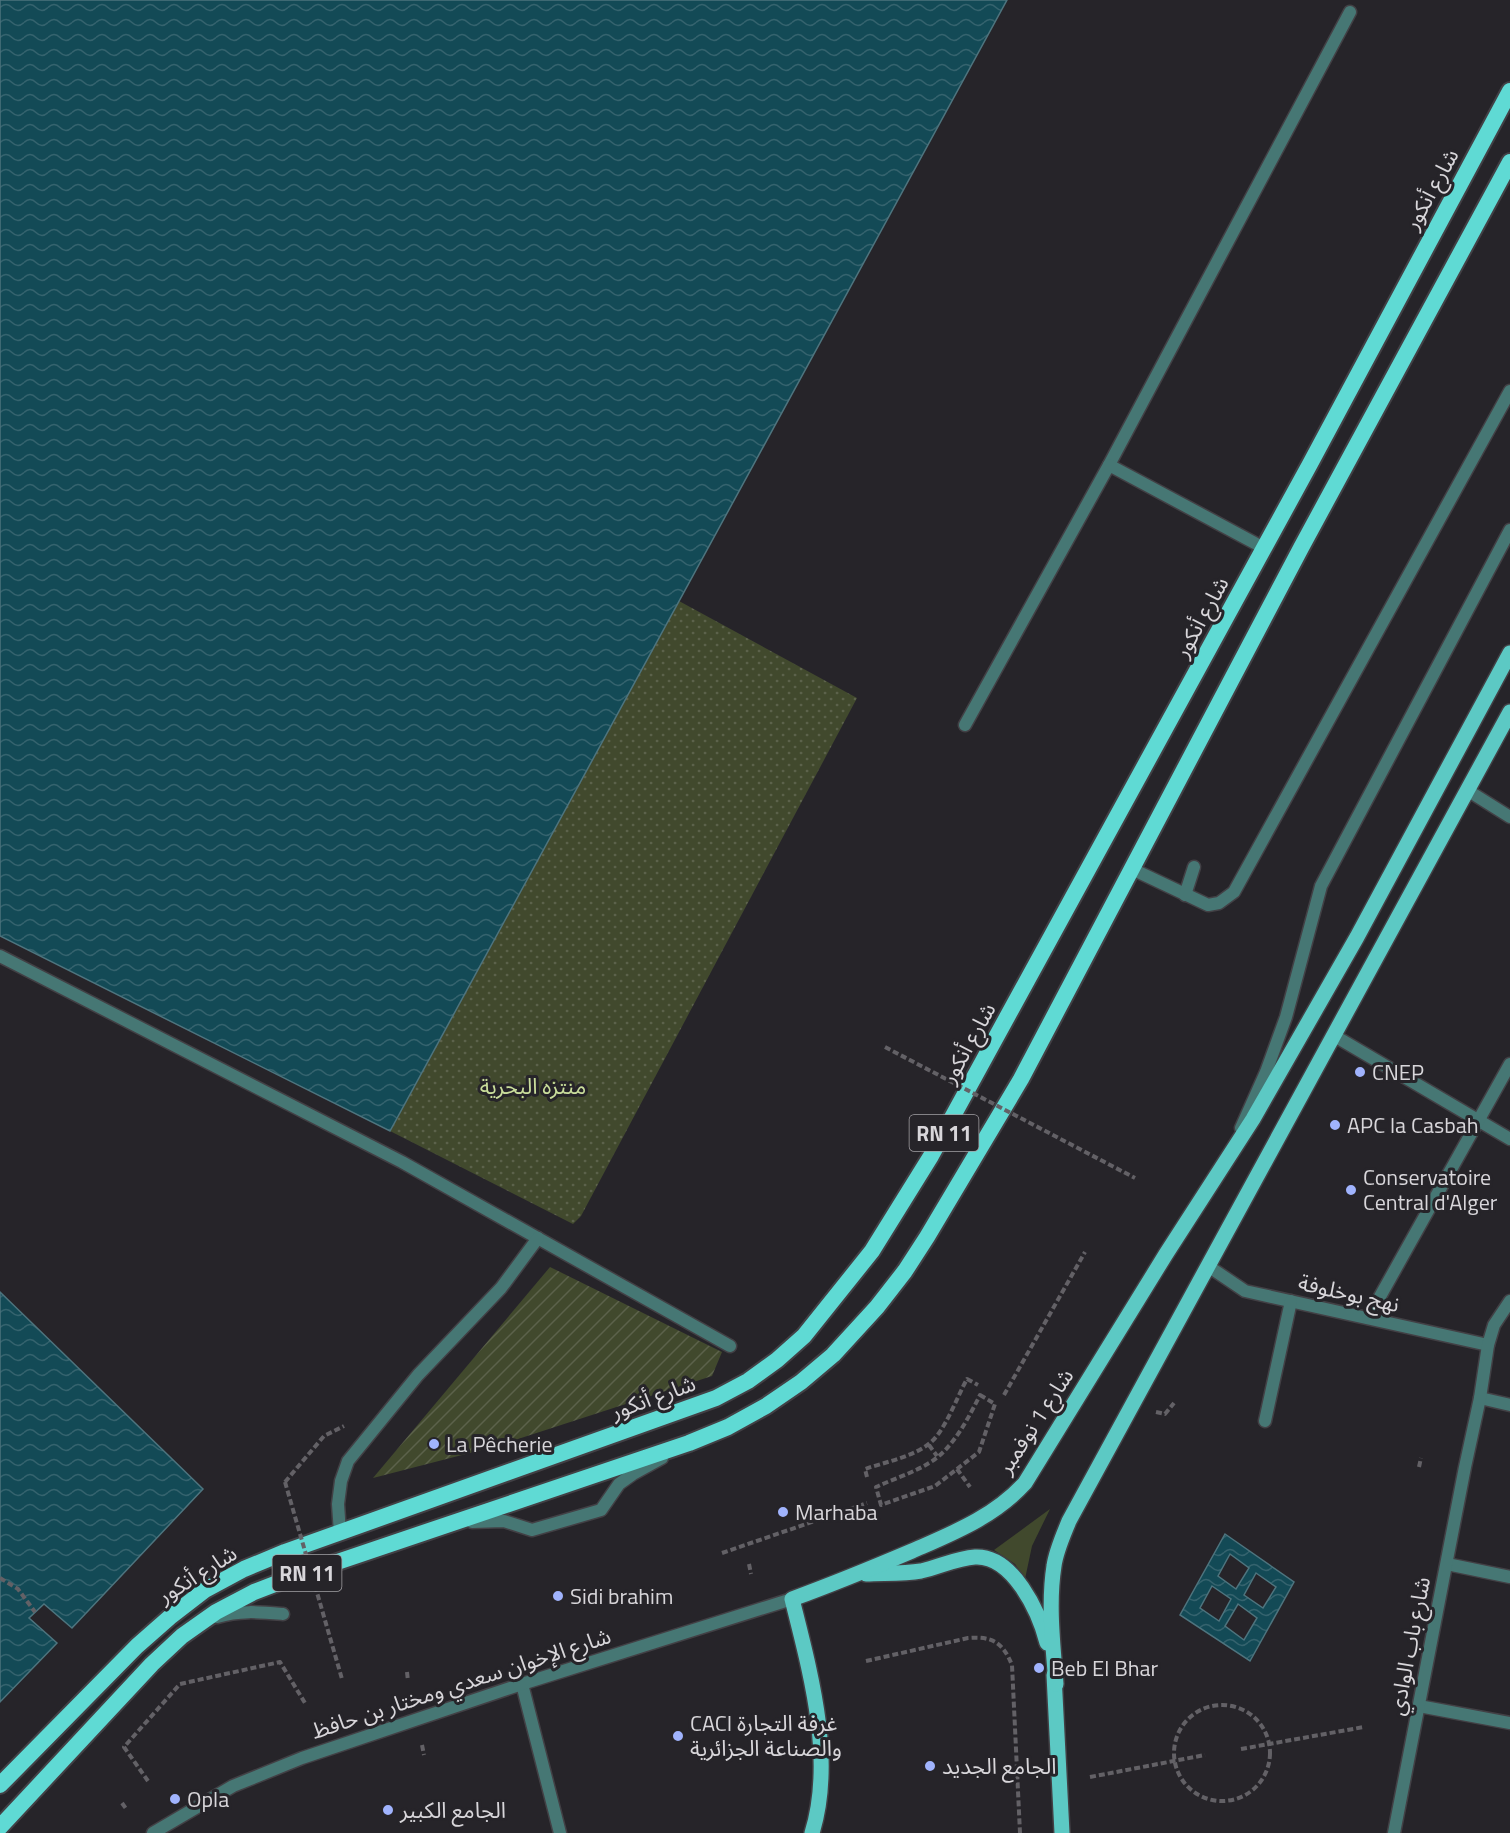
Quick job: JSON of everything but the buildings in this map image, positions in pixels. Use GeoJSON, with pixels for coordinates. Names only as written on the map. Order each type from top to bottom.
{"type":"FeatureCollection","features":[{"type":"Feature","properties":{"kind":"highway","name":"شارع أنكور"},"geometry":{"type":"LineString","coordinates":[[0,1785],[137,1646],[206,1590],[244,1569],[285,1552],[716,1398],[777,1360],[804,1336],[872,1251],[931,1156],[1264,548],[1510,92]]}},
{"type":"Feature","properties":{"kind":"highway","name":"RN 11"},"geometry":{"type":"LineString","coordinates":[[0,1827],[152,1664],[182,1636],[204,1620],[254,1592],[689,1443],[728,1427],[766,1406],[801,1382],[833,1354],[877,1307],[905,1271],[927,1237],[1021,1079],[1302,546],[1510,162]]}},
{"type":"Feature","properties":{"kind":"main road","name":"شارع 1 نوفمبر"},"geometry":{"type":"LineString","coordinates":[[792,1599],[976,1522],[1019,1490],[1038,1465],[1166,1254],[1225,1163],[1352,947],[1510,653]]}},
{"type":"Feature","properties":{"kind":"main road"},"geometry":{"type":"LineString","coordinates":[[1062,1833],[1052,1609],[1052,1580],[1056,1553],[1083,1492],[1510,712]]}},
{"type":"Feature","properties":{"kind":"main road"},"geometry":{"type":"LineString","coordinates":[[854,1575],[919,1571],[974,1557],[996,1562],[1013,1575],[1039,1617],[1050,1652],[1056,1684]]}},
{"type":"Feature","properties":{"kind":"main road"},"geometry":{"type":"LineString","coordinates":[[792,1599],[815,1697],[824,1807],[822,1833]]}},
{"type":"Feature","properties":{"kind":"main road"},"geometry":{"type":"LineString","coordinates":[[812,1833],[820,1790],[820,1755]]}},
{"type":"Feature","properties":{"kind":"street"},"geometry":{"type":"LineString","coordinates":[[965,724],[1109,465],[1350,12]]}},
{"type":"Feature","properties":{"kind":"street"},"geometry":{"type":"LineString","coordinates":[[1132,869],[1208,905],[1219,903],[1234,892],[1510,390]]}},
{"type":"Feature","properties":{"kind":"street"},"geometry":{"type":"LineString","coordinates":[[1109,465],[1264,548]]}},
{"type":"Feature","properties":{"kind":"street"},"geometry":{"type":"LineString","coordinates":[[1225,1163],[1266,1072],[1280,1034],[1321,886],[1510,530]]}},
{"type":"Feature","properties":{"kind":"street"},"geometry":{"type":"LineString","coordinates":[[1467,790],[1510,817]]}},
{"type":"Feature","properties":{"kind":"street"},"geometry":{"type":"LineString","coordinates":[[1185,895],[1194,867]]}},
{"type":"Feature","properties":{"kind":"street"},"geometry":{"type":"LineString","coordinates":[[0,956],[391,1157],[730,1346]]}},
{"type":"Feature","properties":{"kind":"street"},"geometry":{"type":"LineString","coordinates":[[1334,1035],[1510,1139]]}},
{"type":"Feature","properties":{"kind":"street"},"geometry":{"type":"LineString","coordinates":[[1368,1318],[1510,1064]]}},
{"type":"Feature","properties":{"kind":"street"},"geometry":{"type":"LineString","coordinates":[[340,1533],[339,1492],[348,1461],[410,1384],[501,1287],[538,1238]]}},
{"type":"Feature","properties":{"kind":"street","name":"نهج بوخلوفة"},"geometry":{"type":"LineString","coordinates":[[1208,1266],[1245,1291],[1488,1345]]}},
{"type":"Feature","properties":{"kind":"street"},"geometry":{"type":"LineString","coordinates":[[1264,1421],[1291,1301]]}},
{"type":"Feature","properties":{"kind":"street","name":"شارع باب الوادي"},"geometry":{"type":"LineString","coordinates":[[1394,1833],[1480,1398],[1488,1345],[1494,1325],[1510,1301]]}},
{"type":"Feature","properties":{"kind":"street"},"geometry":{"type":"LineString","coordinates":[[1480,1398],[1510,1405]]}},
{"type":"Feature","properties":{"kind":"street"},"geometry":{"type":"LineString","coordinates":[[441,1527],[496,1520],[532,1530],[601,1510],[619,1484],[689,1443]]}},
{"type":"Feature","properties":{"kind":"street"},"geometry":{"type":"LineString","coordinates":[[1447,1564],[1510,1577]]}},
{"type":"Feature","properties":{"kind":"street","name":"شارع الإخوان سعدي ومختار بن حافظ"},"geometry":{"type":"LineString","coordinates":[[153,1833],[233,1786],[302,1758],[522,1684],[792,1599]]}},
{"type":"Feature","properties":{"kind":"street"},"geometry":{"type":"LineString","coordinates":[[204,1620],[231,1612],[257,1611],[283,1614]]}},
{"type":"Feature","properties":{"kind":"street"},"geometry":{"type":"LineString","coordinates":[[522,1684],[560,1833]]}},
{"type":"Feature","properties":{"kind":"street"},"geometry":{"type":"LineString","coordinates":[[1419,1706],[1510,1723]]}},
{"type":"Feature","properties":{"kind":"path"},"geometry":{"type":"LineString","coordinates":[[885,1047],[1135,1178]]}},
{"type":"Feature","properties":{"kind":"path"},"geometry":{"type":"LineString","coordinates":[[1004,1395],[1085,1252]]}},
{"type":"Feature","properties":{"kind":"path"},"geometry":{"type":"LineString","coordinates":[[867,1477],[865,1469],[915,1452],[928,1444],[937,1436],[967,1379],[978,1385]]}},
{"type":"Feature","properties":{"kind":"path"},"geometry":{"type":"LineString","coordinates":[[980,1395],[995,1404],[979,1452],[957,1469],[935,1486],[881,1505],[876,1487],[930,1463],[950,1444],[980,1395]]}},
{"type":"Feature","properties":{"kind":"path"},"geometry":{"type":"LineString","coordinates":[[1165,1414],[1174,1403]]}},
{"type":"Feature","properties":{"kind":"path"},"geometry":{"type":"LineString","coordinates":[[324,1436],[285,1482],[342,1679]]}},
{"type":"Feature","properties":{"kind":"path"},"geometry":{"type":"LineString","coordinates":[[928,1444],[937,1456]]}},
{"type":"Feature","properties":{"kind":"path"},"geometry":{"type":"LineString","coordinates":[[1419,1467],[1421,1458]]}},
{"type":"Feature","properties":{"kind":"path"},"geometry":{"type":"LineString","coordinates":[[957,1469],[970,1487]]}},
{"type":"Feature","properties":{"kind":"path"},"geometry":{"type":"LineString","coordinates":[[722,1553],[867,1503]]}},
{"type":"Feature","properties":{"kind":"path"},"geometry":{"type":"LineString","coordinates":[[749,1564],[751,1574]]}},
{"type":"Feature","properties":{"kind":"path"},"geometry":{"type":"LineString","coordinates":[[0,1578],[18,1588],[35,1612]]}},
{"type":"Feature","properties":{"kind":"path"},"geometry":{"type":"LineString","coordinates":[[866,1661],[975,1637],[982,1637],[1005,1649],[1012,1665],[1020,1833]]}},
{"type":"Feature","properties":{"kind":"path"},"geometry":{"type":"LineString","coordinates":[[148,1781],[124,1747],[180,1684],[280,1662],[305,1703]]}},
{"type":"Feature","properties":{"kind":"path"},"geometry":{"type":"LineString","coordinates":[[407,1671],[408,1681]]}},
{"type":"Feature","properties":{"kind":"path"},"geometry":{"type":"LineString","coordinates":[[1213,1705],[1230,1705],[1246,1711],[1259,1721],[1268,1735],[1269,1744],[1271,1751],[1269,1768],[1262,1781],[1251,1792],[1238,1799],[1223,1802],[1208,1800],[1194,1793],[1183,1782],[1174,1761],[1176,1736],[1185,1722],[1198,1712],[1213,1705]]}},
{"type":"Feature","properties":{"kind":"path"},"geometry":{"type":"LineString","coordinates":[[1241,1749],[1364,1727]]}},
{"type":"Feature","properties":{"kind":"path"},"geometry":{"type":"LineString","coordinates":[[422,1745],[424,1755]]}},
{"type":"Feature","properties":{"kind":"path"},"geometry":{"type":"LineString","coordinates":[[1090,1777],[1206,1755]]}},
{"type":"Feature","properties":{"kind":"path"},"geometry":{"type":"LineString","coordinates":[[122,1803],[127,1810]]}},
{"type":"Feature","properties":{"kind":"green space","name":"منتزه البحرية"},"geometry":{"type":"Polygon","coordinates":[[[679,601],[857,698],[581,1216],[573,1224],[390,1131],[679,601]]]}},
{"type":"Feature","properties":{"kind":"green space"},"geometry":{"type":"Polygon","coordinates":[[[550,1267],[722,1352],[712,1376],[493,1447],[373,1478],[550,1267]]]}},
{"type":"Feature","properties":{"kind":"green space"},"geometry":{"type":"Polygon","coordinates":[[[1050,1509],[1032,1546],[1025,1579],[1015,1564],[994,1550],[1050,1509]]]}},
{"type":"Feature","properties":{"kind":"water"},"geometry":{"type":"Polygon","coordinates":[[[0,0],[1007,0],[390,1131],[0,936],[0,0]]]}},
{"type":"Feature","properties":{"kind":"water"},"geometry":{"type":"Polygon","coordinates":[[[0,1292],[203,1489],[72,1628],[44,1604],[29,1618],[57,1643],[0,1702],[0,1292]]]}},
{"type":"Feature","properties":{"kind":"water"},"geometry":{"type":"Polygon","coordinates":[[[1225,1534],[1294,1582],[1250,1661],[1180,1615],[1225,1534]],[[1230,1554],[1218,1576],[1236,1589],[1249,1568],[1230,1554]],[[1256,1573],[1244,1595],[1263,1608],[1276,1587],[1256,1573]],[[1212,1586],[1200,1608],[1219,1621],[1231,1599],[1212,1586]],[[1238,1604],[1225,1626],[1244,1640],[1257,1618],[1238,1604]]]}},
{"type":"Feature","properties":{"kind":"place","name":"CNEP"},"geometry":{"type":"Point","coordinates":[1360,1072]}},
{"type":"Feature","properties":{"kind":"place","name":"APC la Casbah"},"geometry":{"type":"Point","coordinates":[1335,1125]}},
{"type":"Feature","properties":{"kind":"place","name":"Conservatoire Central d'Alger"},"geometry":{"type":"Point","coordinates":[1351,1190]}},
{"type":"Feature","properties":{"kind":"place","name":"La Pêcherie"},"geometry":{"type":"Point","coordinates":[434,1444]}},
{"type":"Feature","properties":{"kind":"place","name":"Marhaba"},"geometry":{"type":"Point","coordinates":[783,1512]}},
{"type":"Feature","properties":{"kind":"place","name":"Sidi brahim"},"geometry":{"type":"Point","coordinates":[558,1596]}},
{"type":"Feature","properties":{"kind":"place","name":"Beb El Bhar"},"geometry":{"type":"Point","coordinates":[1039,1668]}},
{"type":"Feature","properties":{"kind":"place","name":"CACI غرفة التجارة والصناعة الجزائرية"},"geometry":{"type":"Point","coordinates":[678,1736]}},
{"type":"Feature","properties":{"kind":"place","name":"الجامع الجديد"},"geometry":{"type":"Point","coordinates":[930,1766]}},
{"type":"Feature","properties":{"kind":"place","name":"Opla"},"geometry":{"type":"Point","coordinates":[175,1799]}},
{"type":"Feature","properties":{"kind":"place","name":"الجامع الكبير"},"geometry":{"type":"Point","coordinates":[388,1810]}}]}
